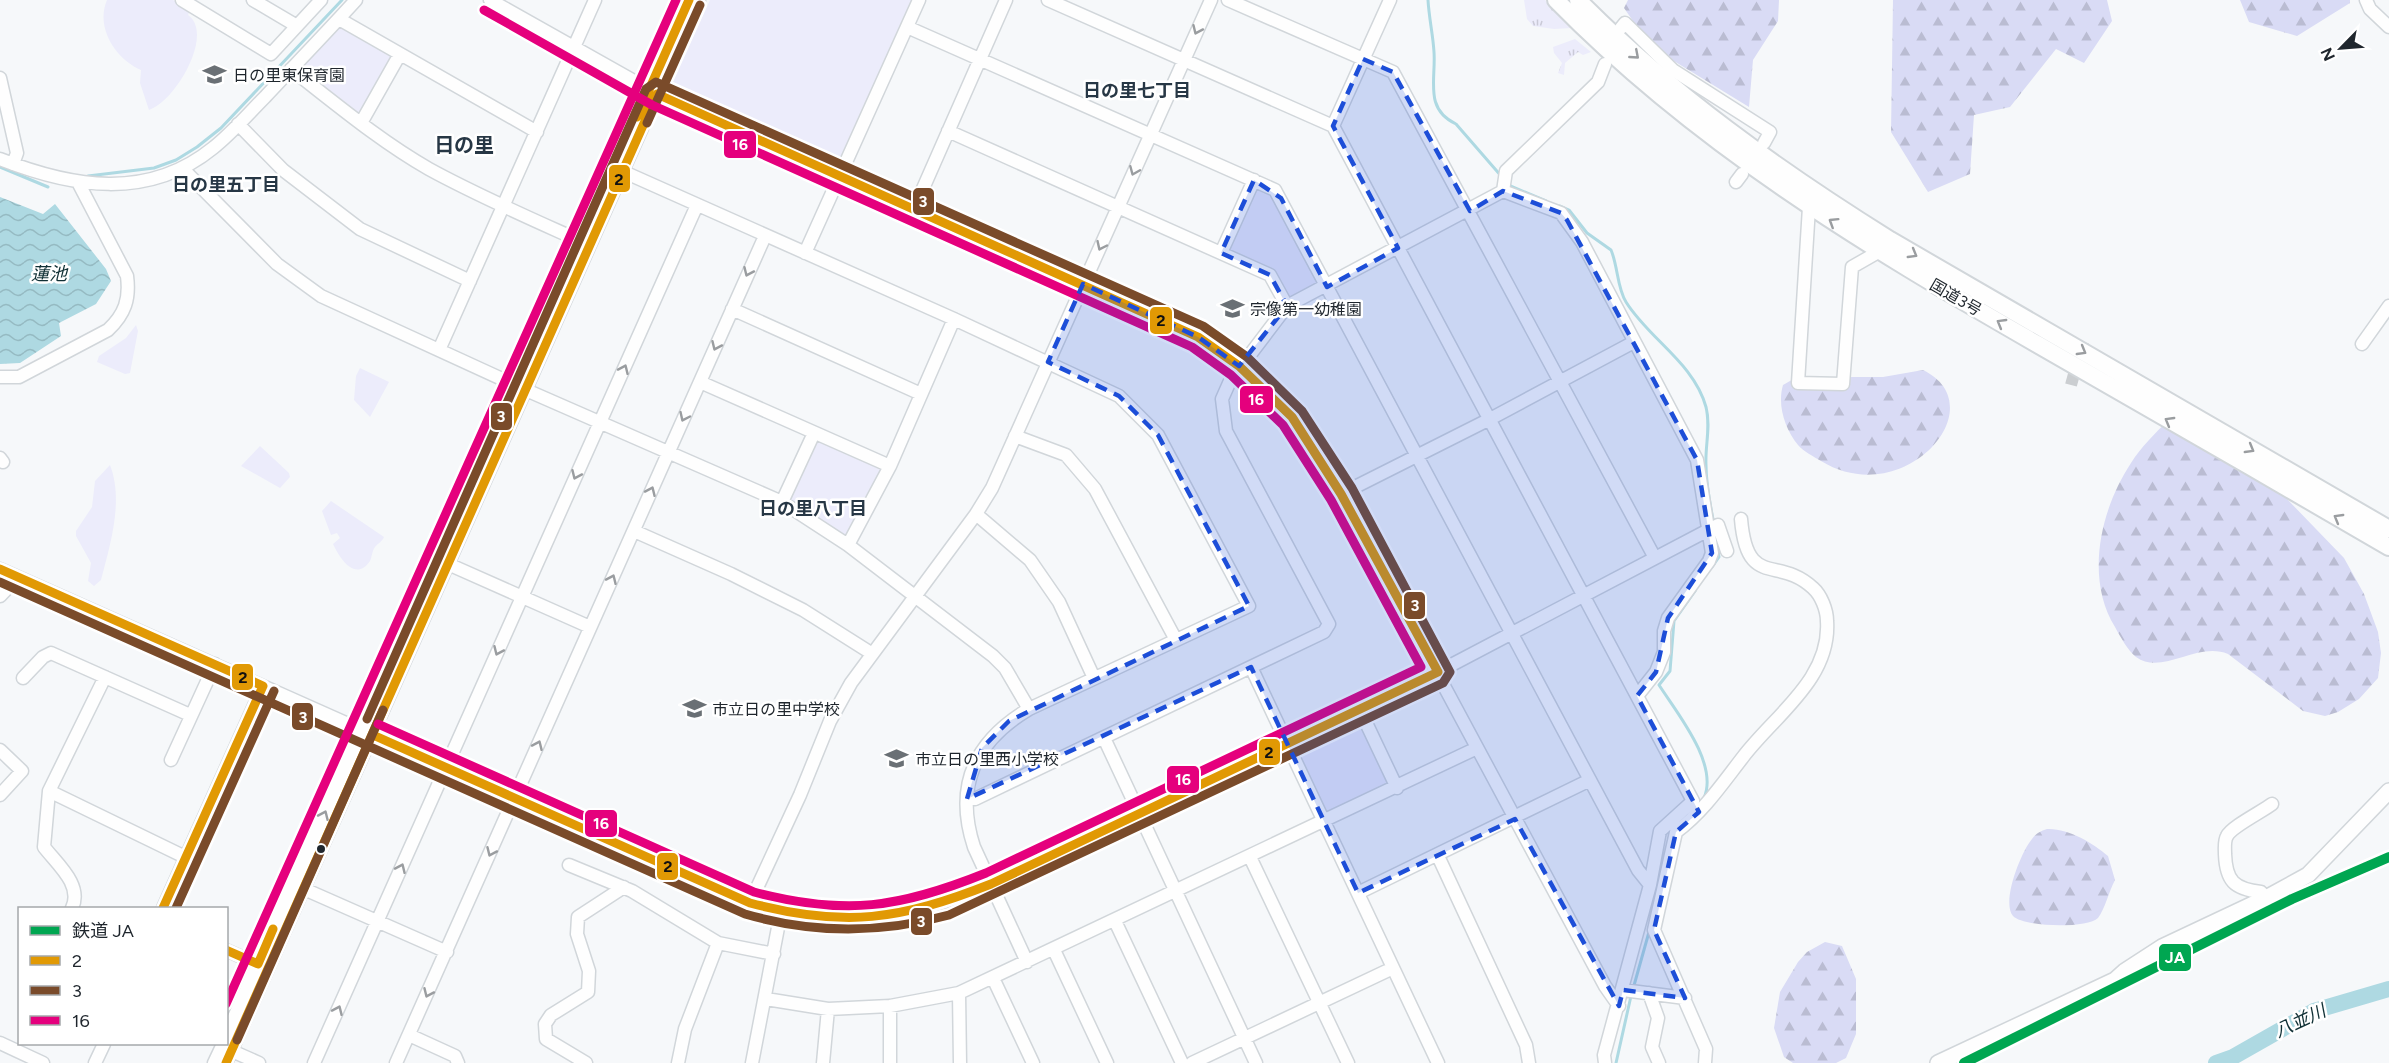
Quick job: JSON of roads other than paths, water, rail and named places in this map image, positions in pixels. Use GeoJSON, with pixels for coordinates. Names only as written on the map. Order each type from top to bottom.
{"type":"FeatureCollection","features":[{"type":"Feature","properties":{"kind":"highway","name":"国道3号"},"geometry":{"type":"LineString","coordinates":[[1556,0],[1612,55],[1682,115],[1809,207],[1880,251],[2389,547]]}},
{"type":"Feature","properties":{"kind":"highway","name":"国道3号"},"geometry":{"type":"LineString","coordinates":[[1578,0],[1694,105],[1830,203],[1890,240],[2389,528]]}},
{"type":"Feature","properties":{"kind":"main road"},"geometry":{"type":"LineString","coordinates":[[1938,1063],[2115,980],[2162,947],[2266,898],[2308,875],[2389,792]]}},
{"type":"Feature","properties":{"kind":"street"},"geometry":{"type":"LineString","coordinates":[[182,0],[271,54],[321,0]]}},
{"type":"Feature","properties":{"kind":"street"},"geometry":{"type":"LineString","coordinates":[[253,0],[297,26]]}},
{"type":"Feature","properties":{"kind":"street"},"geometry":{"type":"LineString","coordinates":[[0,159],[79,184],[120,184],[154,179],[182,168],[212,149],[238,124],[356,0]]}},
{"type":"Feature","properties":{"kind":"street"},"geometry":{"type":"LineString","coordinates":[[490,0],[653,92],[1198,337],[1239,366],[1292,417],[1341,494],[1605,986],[1619,1006]]}},
{"type":"Feature","properties":{"kind":"street"},"geometry":{"type":"LineString","coordinates":[[440,350],[595,0]]}},
{"type":"Feature","properties":{"kind":"street"},"geometry":{"type":"LineString","coordinates":[[586,243],[624,172],[689,0]]}},
{"type":"Feature","properties":{"kind":"street"},"geometry":{"type":"LineString","coordinates":[[228,1045],[361,729],[521,388],[653,92],[699,0]]}},
{"type":"Feature","properties":{"kind":"street"},"geometry":{"type":"LineString","coordinates":[[805,254],[919,0]]}},
{"type":"Feature","properties":{"kind":"street"},"geometry":{"type":"LineString","coordinates":[[914,209],[1006,0]]}},
{"type":"Feature","properties":{"kind":"street"},"geometry":{"type":"LineString","coordinates":[[1048,0],[1333,126],[1693,801],[1694,808]]}},
{"type":"Feature","properties":{"kind":"street"},"geometry":{"type":"LineString","coordinates":[[750,903],[800,795],[830,722],[871,653],[976,514],[992,488],[1211,0]]}},
{"type":"Feature","properties":{"kind":"street"},"geometry":{"type":"LineString","coordinates":[[1228,0],[1394,72],[1654,558]]}},
{"type":"Feature","properties":{"kind":"street"},"geometry":{"type":"LineString","coordinates":[[1333,126],[1390,0]]}},
{"type":"Feature","properties":{"kind":"street"},"geometry":{"type":"LineString","coordinates":[[2366,0],[2370,9],[2389,27]]}},
{"type":"Feature","properties":{"kind":"street"},"geometry":{"type":"LineString","coordinates":[[339,19],[537,132]]}},
{"type":"Feature","properties":{"kind":"street"},"geometry":{"type":"LineString","coordinates":[[1621,28],[1625,23],[1673,70],[1770,132],[1764,143]]}},
{"type":"Feature","properties":{"kind":"street"},"geometry":{"type":"LineString","coordinates":[[907,27],[1275,190],[1638,870],[1650,885]]}},
{"type":"Feature","properties":{"kind":"street"},"geometry":{"type":"LineString","coordinates":[[361,123],[400,54]]}},
{"type":"Feature","properties":{"kind":"street"},"geometry":{"type":"LineString","coordinates":[[1503,191],[1506,171],[1598,82],[1605,64]]}},
{"type":"Feature","properties":{"kind":"street"},"geometry":{"type":"LineString","coordinates":[[291,69],[361,123],[428,168],[503,207],[586,243]]}},
{"type":"Feature","properties":{"kind":"street"},"geometry":{"type":"LineString","coordinates":[[0,78],[16,153],[13,164]]}},
{"type":"Feature","properties":{"kind":"street"},"geometry":{"type":"LineString","coordinates":[[238,124],[283,170],[360,230],[470,281]]}},
{"type":"Feature","properties":{"kind":"street"},"geometry":{"type":"LineString","coordinates":[[948,131],[1270,275],[1287,306]]}},
{"type":"Feature","properties":{"kind":"street"},"geometry":{"type":"LineString","coordinates":[[182,168],[277,264],[321,296],[521,388],[783,502],[848,545],[993,656],[1005,668],[1029,709]]}},
{"type":"Feature","properties":{"kind":"street"},"geometry":{"type":"LineString","coordinates":[[624,172],[954,319],[1119,396],[1158,435],[1249,606],[1029,709],[1009,721],[982,748],[968,786],[968,829],[1028,962]]}},
{"type":"Feature","properties":{"kind":"street"},"geometry":{"type":"LineString","coordinates":[[1221,253],[1254,180]]}},
{"type":"Feature","properties":{"kind":"street"},"geometry":{"type":"LineString","coordinates":[[0,377],[19,376],[108,330],[119,320],[126,306],[129,292],[127,276],[79,184]]}},
{"type":"Feature","properties":{"kind":"street"},"geometry":{"type":"LineString","coordinates":[[967,799],[975,799],[1324,632],[1329,624],[1226,431],[1222,399],[1239,366],[1287,306],[1470,211],[1503,191]]}},
{"type":"Feature","properties":{"kind":"street"},"geometry":{"type":"LineString","coordinates":[[1503,191],[1561,213],[1567,220],[1582,242],[1697,460],[1712,553],[1709,561],[1668,618],[1664,631],[1664,652],[1656,672],[1637,696]]}},
{"type":"Feature","properties":{"kind":"street"},"geometry":{"type":"LineString","coordinates":[[314,1063],[697,205]]}},
{"type":"Feature","properties":{"kind":"street"},"geometry":{"type":"LineString","coordinates":[[1809,207],[1798,383],[1843,384],[1852,267],[1880,251]]}},
{"type":"Feature","properties":{"kind":"street"},"geometry":{"type":"LineString","coordinates":[[396,1063],[765,236]]}},
{"type":"Feature","properties":{"kind":"street"},"geometry":{"type":"LineString","coordinates":[[2362,344],[2389,306]]}},
{"type":"Feature","properties":{"kind":"street"},"geometry":{"type":"LineString","coordinates":[[732,309],[921,393]]}},
{"type":"Feature","properties":{"kind":"street"},"geometry":{"type":"LineString","coordinates":[[848,545],[890,466],[954,319]]}},
{"type":"Feature","properties":{"kind":"street"},"geometry":{"type":"LineString","coordinates":[[1341,494],[1490,419],[1634,342]]}},
{"type":"Feature","properties":{"kind":"street"},"geometry":{"type":"LineString","coordinates":[[700,382],[890,466]]}},
{"type":"Feature","properties":{"kind":"street"},"geometry":{"type":"LineString","coordinates":[[228,1031],[304,889],[448,564],[521,388]]}},
{"type":"Feature","properties":{"kind":"street"},"geometry":{"type":"LineString","coordinates":[[783,502],[814,433]]}},
{"type":"Feature","properties":{"kind":"street"},"geometry":{"type":"LineString","coordinates":[[1015,435],[1066,455],[1095,489],[1176,640]]}},
{"type":"Feature","properties":{"kind":"street"},"geometry":{"type":"LineString","coordinates":[[976,514],[1030,560],[1059,602],[1094,678]]}},
{"type":"Feature","properties":{"kind":"street"},"geometry":{"type":"LineString","coordinates":[[1706,1063],[1706,1049],[1654,930],[1676,832],[1694,808],[1796,696],[1821,662],[1828,637],[1827,613],[1813,588],[1755,562],[1744,544],[1742,519]]}},
{"type":"Feature","properties":{"kind":"street"},"geometry":{"type":"LineString","coordinates":[[0,569],[750,903],[781,912],[835,920],[893,917],[945,904],[991,884],[1438,672],[1718,525],[1727,551]]}},
{"type":"Feature","properties":{"kind":"street"},"geometry":{"type":"LineString","coordinates":[[634,531],[731,574],[803,610],[871,653]]}},
{"type":"Feature","properties":{"kind":"street"},"geometry":{"type":"LineString","coordinates":[[448,564],[590,627]]}},
{"type":"Feature","properties":{"kind":"street"},"geometry":{"type":"LineString","coordinates":[[0,596],[18,577]]}},
{"type":"Feature","properties":{"kind":"street"},"geometry":{"type":"LineString","coordinates":[[24,678],[43,657],[51,652],[190,715]]}},
{"type":"Feature","properties":{"kind":"street"},"geometry":{"type":"LineString","coordinates":[[171,760],[214,664]]}},
{"type":"Feature","properties":{"kind":"street"},"geometry":{"type":"LineString","coordinates":[[1251,668],[1438,1063]]}},
{"type":"Feature","properties":{"kind":"street"},"geometry":{"type":"LineString","coordinates":[[73,907],[75,903],[73,884],[44,847],[49,791],[105,677]]}},
{"type":"Feature","properties":{"kind":"street"},"geometry":{"type":"LineString","coordinates":[[164,907],[263,686]]}},
{"type":"Feature","properties":{"kind":"street"},"geometry":{"type":"LineString","coordinates":[[1360,710],[1397,788]]}},
{"type":"Feature","properties":{"kind":"street"},"geometry":{"type":"LineString","coordinates":[[1104,738],[1256,1063]]}},
{"type":"Feature","properties":{"kind":"street"},"geometry":{"type":"LineString","coordinates":[[766,999],[828,1009],[890,1006],[959,993],[1054,950],[1324,820],[1397,788],[1477,748]]}},
{"type":"Feature","properties":{"kind":"street"},"geometry":{"type":"LineString","coordinates":[[0,750],[22,771],[0,795]]}},
{"type":"Feature","properties":{"kind":"street"},"geometry":{"type":"LineString","coordinates":[[1358,893],[1515,819],[1590,780]]}},
{"type":"Feature","properties":{"kind":"street"},"geometry":{"type":"LineString","coordinates":[[49,791],[185,857]]}},
{"type":"Feature","properties":{"kind":"street"},"geometry":{"type":"LineString","coordinates":[[2266,898],[2261,892],[2243,890],[2235,884],[2226,870],[2224,843],[2230,831],[2272,804]]}},
{"type":"Feature","properties":{"kind":"street"},"geometry":{"type":"LineString","coordinates":[[1605,1063],[1604,1055],[1650,885],[1660,831],[1694,808]]}},
{"type":"Feature","properties":{"kind":"street"},"geometry":{"type":"LineString","coordinates":[[1438,856],[1526,1045],[1529,1063]]}},
{"type":"Feature","properties":{"kind":"street"},"geometry":{"type":"LineString","coordinates":[[1250,857],[1348,1063]]}},
{"type":"Feature","properties":{"kind":"street"},"geometry":{"type":"LineString","coordinates":[[569,865],[624,887],[718,943],[774,954]]}},
{"type":"Feature","properties":{"kind":"street"},"geometry":{"type":"LineString","coordinates":[[586,1063],[546,1039],[545,1024],[550,1015],[588,992],[589,971],[577,934],[578,917],[624,887]]}},
{"type":"Feature","properties":{"kind":"street"},"geometry":{"type":"LineString","coordinates":[[304,889],[447,952]]}},
{"type":"Feature","properties":{"kind":"street"},"geometry":{"type":"LineString","coordinates":[[752,1063],[781,912]]}},
{"type":"Feature","properties":{"kind":"street"},"geometry":{"type":"LineString","coordinates":[[1115,921],[1182,1063]]}},
{"type":"Feature","properties":{"kind":"street"},"geometry":{"type":"LineString","coordinates":[[678,1063],[685,1029],[718,943]]}},
{"type":"Feature","properties":{"kind":"street"},"geometry":{"type":"LineString","coordinates":[[1054,950],[1107,1063]]}},
{"type":"Feature","properties":{"kind":"street"},"geometry":{"type":"LineString","coordinates":[[228,952],[263,966]]}},
{"type":"Feature","properties":{"kind":"street"},"geometry":{"type":"LineString","coordinates":[[1192,1063],[1393,968]]}},
{"type":"Feature","properties":{"kind":"street"},"geometry":{"type":"LineString","coordinates":[[993,978],[1033,1063]]}},
{"type":"Feature","properties":{"kind":"street"},"geometry":{"type":"LineString","coordinates":[[1623,990],[1685,998]]}},
{"type":"Feature","properties":{"kind":"street"},"geometry":{"type":"LineString","coordinates":[[959,993],[960,1063]]}},
{"type":"Feature","properties":{"kind":"street"},"geometry":{"type":"LineString","coordinates":[[1649,993],[1658,1018],[1652,1047],[1659,1063]]}},
{"type":"Feature","properties":{"kind":"street"},"geometry":{"type":"LineString","coordinates":[[890,1006],[890,1063]]}},
{"type":"Feature","properties":{"kind":"street"},"geometry":{"type":"LineString","coordinates":[[823,1063],[828,1009]]}},
{"type":"Feature","properties":{"kind":"street"},"geometry":{"type":"LineString","coordinates":[[410,1035],[455,1056],[458,1063]]}},
{"type":"Feature","properties":{"kind":"street"},"geometry":{"type":"LineString","coordinates":[[0,1043],[43,1063]]}},
{"type":"Feature","properties":{"kind":"street"},"geometry":{"type":"LineString","coordinates":[[95,1063],[104,1045]]}},
{"type":"Feature","properties":{"kind":"street"},"geometry":{"type":"LineString","coordinates":[[214,1063],[227,1047]]}},
{"type":"Feature","properties":{"kind":"street"},"geometry":{"type":"LineString","coordinates":[[226,1063],[227,1047]]}},
{"type":"Feature","properties":{"kind":"street"},"geometry":{"type":"LineString","coordinates":[[227,1047],[259,1063]]}},
{"type":"Feature","properties":{"kind":"water","name":"蓮池"},"geometry":{"type":"Polygon","coordinates":[[[0,197],[43,214],[55,204],[106,269],[111,281],[96,304],[59,323],[61,336],[20,363],[0,364],[0,197]]]}},
{"type":"Feature","properties":{"kind":"waterway"},"geometry":{"type":"LineString","coordinates":[[88,176],[154,168],[176,160],[197,147],[221,128],[342,0]]}},
{"type":"Feature","properties":{"kind":"waterway"},"geometry":{"type":"LineString","coordinates":[[1428,0],[1434,52],[1433,83],[1439,110],[1456,124],[1502,177]]}},
{"type":"Feature","properties":{"kind":"waterway"},"geometry":{"type":"LineString","coordinates":[[0,167],[48,187]]}},
{"type":"Feature","properties":{"kind":"waterway"},"geometry":{"type":"LineString","coordinates":[[1508,185],[1546,201]]}},
{"type":"Feature","properties":{"kind":"waterway"},"geometry":{"type":"LineString","coordinates":[[1560,206],[1569,210],[1587,233],[1611,250],[1626,302],[1692,377],[1700,391],[1707,414],[1706,472],[1714,524]]}},
{"type":"Feature","properties":{"kind":"waterway"},"geometry":{"type":"LineString","coordinates":[[1712,567],[1719,557],[1716,537]]}},
{"type":"Feature","properties":{"kind":"waterway"},"geometry":{"type":"LineString","coordinates":[[1695,591],[1674,621],[1670,671],[1659,685],[1685,724],[1701,755],[1706,770],[1707,785],[1704,798]]}},
{"type":"Feature","properties":{"kind":"waterway"},"geometry":{"type":"LineString","coordinates":[[1633,989],[1649,932]]}},
{"type":"Feature","properties":{"kind":"waterway","name":"八並川"},"geometry":{"type":"LineString","coordinates":[[2216,1063],[2233,1057],[2314,1011],[2389,989]]}},
{"type":"Feature","properties":{"kind":"waterway"},"geometry":{"type":"LineString","coordinates":[[1616,1063],[1631,996]]}},
{"type":"Feature","properties":{"kind":"tunnel"},"geometry":{"type":"LineString","coordinates":[[2071,385],[2083,342]]}},
{"type":"Feature","properties":{"kind":"rail line","name":"JA"},"geometry":{"type":"LineString","coordinates":[[1964,1063],[2292,899],[2389,857]]}},
{"type":"Feature","properties":{"kind":"place","name":"日の里東保育園"},"geometry":{"type":"Point","coordinates":[215,75]}},
{"type":"Feature","properties":{"kind":"place","name":"宗像第一幼稚園"},"geometry":{"type":"Point","coordinates":[1232,309]}},
{"type":"Feature","properties":{"kind":"place","name":"市立日の里中学校"},"geometry":{"type":"Point","coordinates":[694,709]}},
{"type":"Feature","properties":{"kind":"place","name":"市立日の里西小学校"},"geometry":{"type":"Point","coordinates":[897,759]}},
{"type":"Feature","properties":{"kind":"district","name":"日の里七丁目"},"geometry":{"type":"Point","coordinates":[1137,91]}},
{"type":"Feature","properties":{"kind":"district","name":"日の里"},"geometry":{"type":"Point","coordinates":[464,145]}},
{"type":"Feature","properties":{"kind":"district","name":"日の里五丁目"},"geometry":{"type":"Point","coordinates":[226,185]}},
{"type":"Feature","properties":{"kind":"district","name":"日の里八丁目"},"geometry":{"type":"Point","coordinates":[813,509]}}]}
